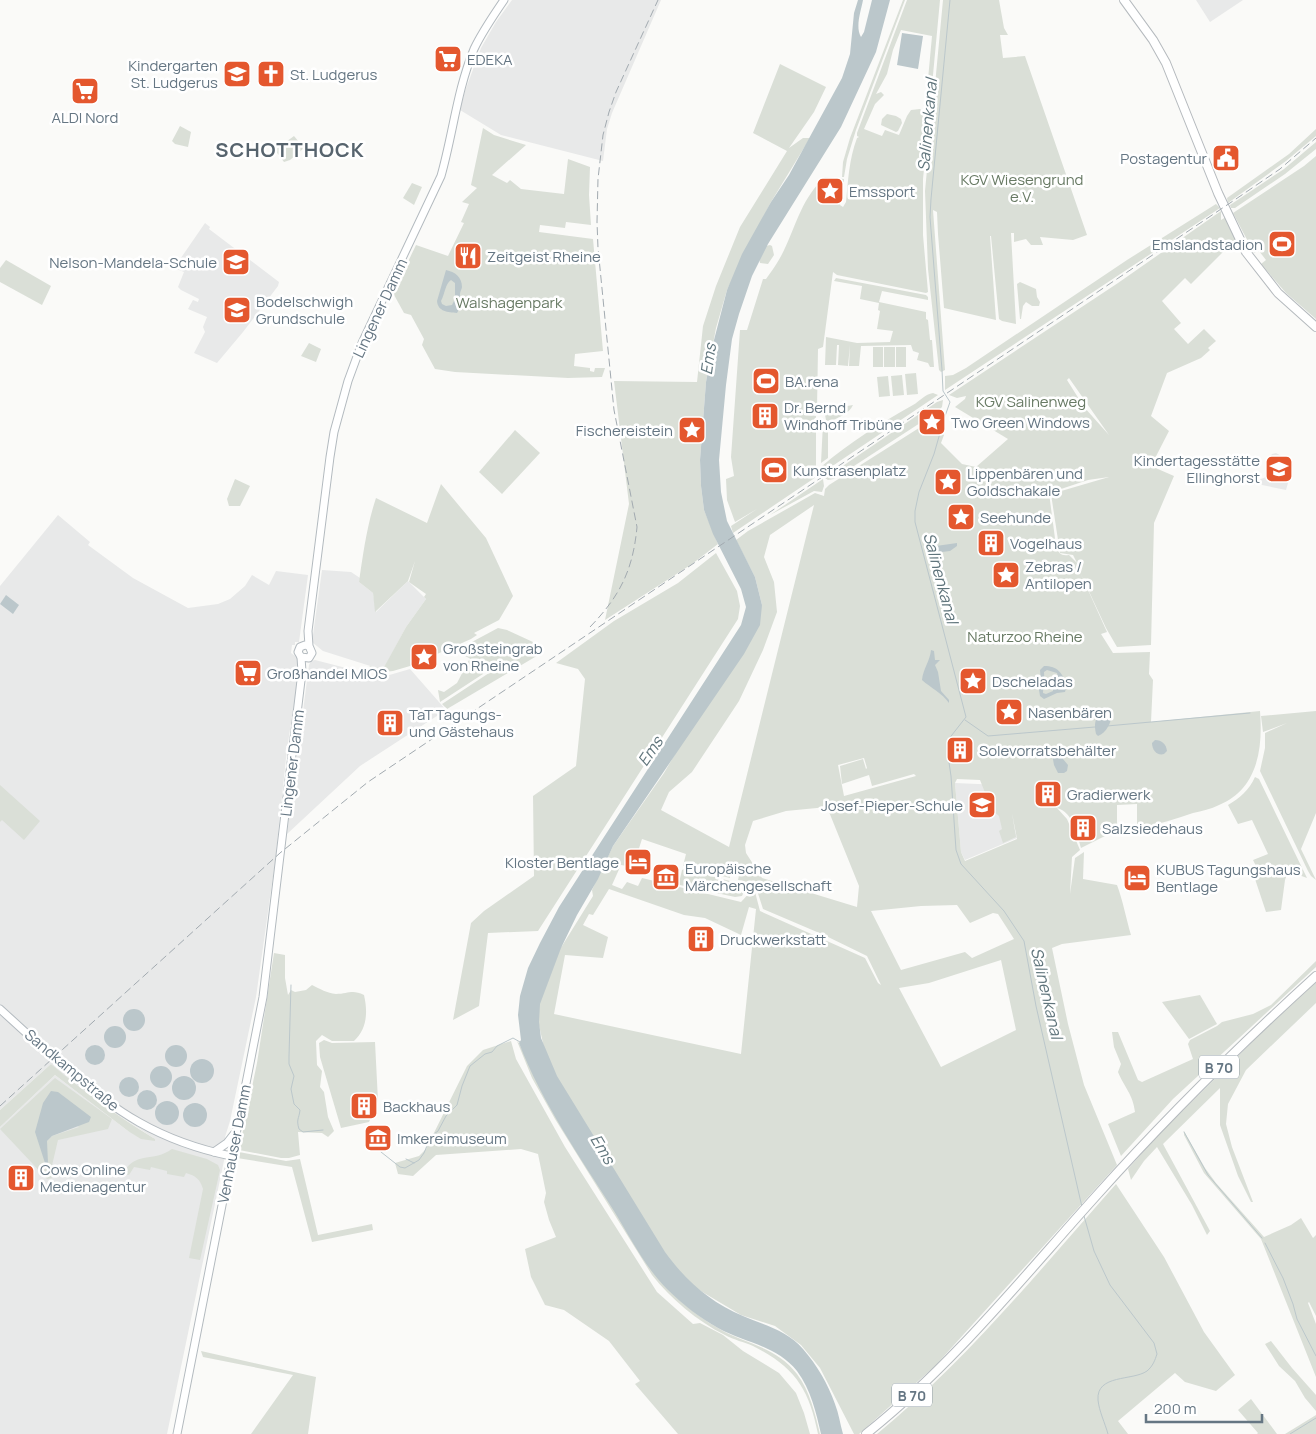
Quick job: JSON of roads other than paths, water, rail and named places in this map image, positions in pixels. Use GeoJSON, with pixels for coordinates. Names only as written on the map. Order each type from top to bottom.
{"type":"FeatureCollection","features":[{"type":"Feature","properties":{"kind":"main road","name":"Lingener Damm"},"geometry":{"type":"LineString","coordinates":[[306,646],[330,457],[334,432],[348,381],[362,343],[441,176],[456,109],[474,50],[481,35],[504,0]]}},
{"type":"Feature","properties":{"kind":"main road"},"geometry":{"type":"LineString","coordinates":[[1124,0],[1153,40],[1166,63],[1218,193],[1246,252],[1278,293],[1316,327]]}},
{"type":"Feature","properties":{"kind":"main road"},"geometry":{"type":"LineString","coordinates":[[306,646],[312,652],[305,658],[298,652],[306,646]]}},
{"type":"Feature","properties":{"kind":"main road","name":"Lingener Damm"},"geometry":{"type":"LineString","coordinates":[[280,853],[305,658]]}},
{"type":"Feature","properties":{"kind":"main road","name":"Venhauser Damm"},"geometry":{"type":"LineString","coordinates":[[177,1434],[263,997],[280,853]]}},
{"type":"Feature","properties":{"kind":"main road","name":"B 70"},"geometry":{"type":"LineString","coordinates":[[866,1434],[917,1390],[949,1358],[1126,1163],[1214,1072],[1316,976]]}},
{"type":"Feature","properties":{"kind":"main road","name":"Sandkampstraße"},"geometry":{"type":"LineString","coordinates":[[0,1009],[47,1052],[118,1111],[169,1139],[231,1156]]}},
{"type":"Feature","properties":{"kind":"main road"},"geometry":{"type":"LineString","coordinates":[[214,1152],[231,1139],[239,1118]]}},
{"type":"Feature","properties":{"kind":"waterway","name":"Salinenkanal"},"geometry":{"type":"LineString","coordinates":[[950,0],[930,217],[943,391],[950,402],[934,454],[919,492],[915,522],[966,717],[948,740],[947,749],[951,776],[956,850],[961,864],[1004,911],[1024,941],[1036,1006],[1082,1207]]}},
{"type":"Feature","properties":{"kind":"waterway"},"geometry":{"type":"LineString","coordinates":[[1107,726],[1250,713]]}},
{"type":"Feature","properties":{"kind":"waterway"},"geometry":{"type":"LineString","coordinates":[[965,720],[988,736],[1095,727]]}},
{"type":"Feature","properties":{"kind":"waterway"},"geometry":{"type":"LineString","coordinates":[[291,985],[289,1064],[294,1076],[291,1089],[294,1104],[300,1110],[298,1126],[303,1132],[323,1130]]}},
{"type":"Feature","properties":{"kind":"waterway"},"geometry":{"type":"LineString","coordinates":[[381,1152],[400,1167],[405,1168],[419,1160],[431,1136],[438,1131],[446,1116],[457,1105],[470,1066],[485,1054],[492,1052],[497,1046],[513,1038],[520,1042]]}},
{"type":"Feature","properties":{"kind":"waterway"},"geometry":{"type":"LineString","coordinates":[[1184,1132],[1208,1175],[1262,1238]]}},
{"type":"Feature","properties":{"kind":"waterway"},"geometry":{"type":"LineString","coordinates":[[406,1159],[414,1163]]}},
{"type":"Feature","properties":{"kind":"waterway","name":"Salinenkanal"},"geometry":{"type":"LineString","coordinates":[[1084,1216],[1094,1251],[1110,1285],[1154,1343],[1157,1354],[1155,1361],[1147,1371],[1109,1382],[1099,1392],[1098,1400],[1108,1434]]}},
{"type":"Feature","properties":{"kind":"waterway"},"geometry":{"type":"LineString","coordinates":[[1265,1243],[1283,1278],[1297,1319],[1316,1356]]}},
{"type":"Feature","properties":{"kind":"waterway"},"geometry":{"type":"LineString","coordinates":[[1290,1434],[1316,1418]]}},
{"type":"Feature","properties":{"kind":"railway"},"geometry":{"type":"LineString","coordinates":[[590,627],[609,604],[623,582],[632,556],[637,527],[614,410],[598,248],[598,179],[603,135],[609,112],[616,92],[658,0]]}},
{"type":"Feature","properties":{"kind":"railway"},"geometry":{"type":"LineString","coordinates":[[0,1106],[280,853],[368,782],[1233,201],[1280,169],[1316,138]]}},
{"type":"Feature","properties":{"kind":"place","name":"EDEKA"},"geometry":{"type":"Point","coordinates":[448,59]}},
{"type":"Feature","properties":{"kind":"place","name":"Kindergarten St. Ludgerus"},"geometry":{"type":"Point","coordinates":[237,74]}},
{"type":"Feature","properties":{"kind":"place","name":"St. Ludgerus"},"geometry":{"type":"Point","coordinates":[271,74]}},
{"type":"Feature","properties":{"kind":"place","name":"ALDI Nord"},"geometry":{"type":"Point","coordinates":[85,91]}},
{"type":"Feature","properties":{"kind":"place","name":"Postagentur"},"geometry":{"type":"Point","coordinates":[1226,158]}},
{"type":"Feature","properties":{"kind":"place","name":"Emssport"},"geometry":{"type":"Point","coordinates":[830,191]}},
{"type":"Feature","properties":{"kind":"place","name":"Emslandstadion"},"geometry":{"type":"Point","coordinates":[1282,244]}},
{"type":"Feature","properties":{"kind":"place","name":"Zeitgeist Rheine"},"geometry":{"type":"Point","coordinates":[468,256]}},
{"type":"Feature","properties":{"kind":"place","name":"Nelson-Mandela-Schule"},"geometry":{"type":"Point","coordinates":[236,262]}},
{"type":"Feature","properties":{"kind":"place","name":"Bodelschwigh Grundschule"},"geometry":{"type":"Point","coordinates":[237,310]}},
{"type":"Feature","properties":{"kind":"place","name":"BA.rena"},"geometry":{"type":"Point","coordinates":[766,381]}},
{"type":"Feature","properties":{"kind":"place","name":"Dr. Bernd Windhoff Tribüne"},"geometry":{"type":"Point","coordinates":[765,416]}},
{"type":"Feature","properties":{"kind":"place","name":"Two Green Windows"},"geometry":{"type":"Point","coordinates":[932,422]}},
{"type":"Feature","properties":{"kind":"place","name":"Fischereistein"},"geometry":{"type":"Point","coordinates":[692,430]}},
{"type":"Feature","properties":{"kind":"place","name":"Kindertagesstätte Ellinghorst"},"geometry":{"type":"Point","coordinates":[1279,469]}},
{"type":"Feature","properties":{"kind":"place","name":"Kunstrasenplatz"},"geometry":{"type":"Point","coordinates":[774,470]}},
{"type":"Feature","properties":{"kind":"place","name":"Lippenbären und Goldschakale"},"geometry":{"type":"Point","coordinates":[948,482]}},
{"type":"Feature","properties":{"kind":"place","name":"Seehunde"},"geometry":{"type":"Point","coordinates":[961,517]}},
{"type":"Feature","properties":{"kind":"place","name":"Vogelhaus"},"geometry":{"type":"Point","coordinates":[991,543]}},
{"type":"Feature","properties":{"kind":"place","name":"Zebras / Antilopen"},"geometry":{"type":"Point","coordinates":[1006,575]}},
{"type":"Feature","properties":{"kind":"place","name":"Großsteingrab von Rheine"},"geometry":{"type":"Point","coordinates":[424,657]}},
{"type":"Feature","properties":{"kind":"place","name":"Großhandel MIOS"},"geometry":{"type":"Point","coordinates":[248,673]}},
{"type":"Feature","properties":{"kind":"place","name":"Dscheladas"},"geometry":{"type":"Point","coordinates":[973,681]}},
{"type":"Feature","properties":{"kind":"place","name":"Nasenbären"},"geometry":{"type":"Point","coordinates":[1009,712]}},
{"type":"Feature","properties":{"kind":"place","name":"TaT Tagungs- und Gästehaus"},"geometry":{"type":"Point","coordinates":[390,723]}},
{"type":"Feature","properties":{"kind":"place","name":"Solevorratsbehälter"},"geometry":{"type":"Point","coordinates":[960,750]}},
{"type":"Feature","properties":{"kind":"place","name":"Gradierwerk"},"geometry":{"type":"Point","coordinates":[1048,794]}},
{"type":"Feature","properties":{"kind":"place","name":"Josef-Pieper-Schule"},"geometry":{"type":"Point","coordinates":[982,805]}},
{"type":"Feature","properties":{"kind":"place","name":"Salzsiedehaus"},"geometry":{"type":"Point","coordinates":[1083,828]}},
{"type":"Feature","properties":{"kind":"place","name":"Kloster Bentlage"},"geometry":{"type":"Point","coordinates":[638,862]}},
{"type":"Feature","properties":{"kind":"place","name":"Europäische Märchengesellschaft"},"geometry":{"type":"Point","coordinates":[666,877]}},
{"type":"Feature","properties":{"kind":"place","name":"KUBUS Tagungshaus Bentlage"},"geometry":{"type":"Point","coordinates":[1137,878]}},
{"type":"Feature","properties":{"kind":"place","name":"Druckwerkstatt"},"geometry":{"type":"Point","coordinates":[701,939]}},
{"type":"Feature","properties":{"kind":"place","name":"Backhaus"},"geometry":{"type":"Point","coordinates":[364,1106]}},
{"type":"Feature","properties":{"kind":"place","name":"Imkereimuseum"},"geometry":{"type":"Point","coordinates":[378,1138]}},
{"type":"Feature","properties":{"kind":"place","name":"Cows Online Medienagentur"},"geometry":{"type":"Point","coordinates":[21,1178]}},
{"type":"Feature","properties":{"kind":"district","name":"SCHOTTHOCK"},"geometry":{"type":"Point","coordinates":[290,149]}},
{"type":"Feature","properties":{"kind":"park label","name":"KGV Wiesengrund e.V."},"geometry":{"type":"Point","coordinates":[1022,188]}},
{"type":"Feature","properties":{"kind":"park label","name":"Walshagenpark"},"geometry":{"type":"Point","coordinates":[509,302]}},
{"type":"Feature","properties":{"kind":"park label","name":"KGV Salinenweg"},"geometry":{"type":"Point","coordinates":[1031,401]}},
{"type":"Feature","properties":{"kind":"park label","name":"Naturzoo Rheine"},"geometry":{"type":"Point","coordinates":[1025,636]}},
{"type":"Feature","properties":{"kind":"water label","name":"Ems"},"geometry":{"type":"Point","coordinates":[708,359]}},
{"type":"Feature","properties":{"kind":"water label","name":"Ems"},"geometry":{"type":"Point","coordinates":[650,751]}},
{"type":"Feature","properties":{"kind":"water label","name":"Ems"},"geometry":{"type":"Point","coordinates":[603,1149]}}]}
